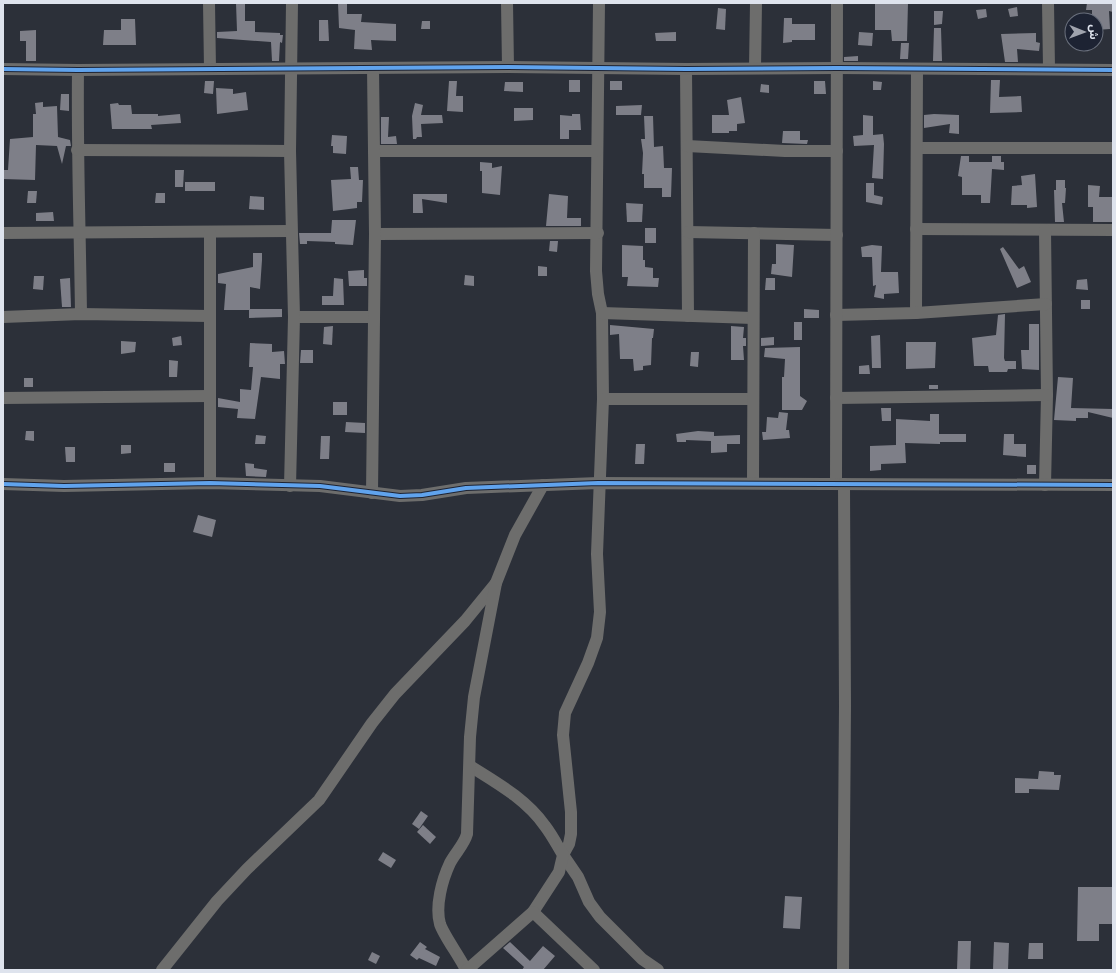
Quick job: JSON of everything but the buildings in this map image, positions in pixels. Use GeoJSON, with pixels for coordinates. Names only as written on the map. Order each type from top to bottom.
{"type":"FeatureCollection","features":[{"type":"Feature","properties":{"kind":"street"},"geometry":{"type":"LineString","coordinates":[[209,3],[210,69]]}},
{"type":"Feature","properties":{"kind":"street"},"geometry":{"type":"LineString","coordinates":[[290,486],[294,317],[290,151],[292,3]]}},
{"type":"Feature","properties":{"kind":"street"},"geometry":{"type":"LineString","coordinates":[[508,3],[508,67]]}},
{"type":"Feature","properties":{"kind":"street"},"geometry":{"type":"LineString","coordinates":[[543,485],[515,535],[496,583],[474,697],[470,737],[468,834],[449,865],[439,904],[441,924],[467,970],[533,912],[559,872],[563,855],[569,844],[571,834],[571,812],[563,735],[565,713],[593,651],[597,638],[600,612],[597,554],[598,483],[603,399],[602,313],[598,294],[596,272],[598,232],[597,151],[599,3]]}},
{"type":"Feature","properties":{"kind":"street"},"geometry":{"type":"LineString","coordinates":[[755,68],[756,3]]}},
{"type":"Feature","properties":{"kind":"street"},"geometry":{"type":"LineString","coordinates":[[837,3],[836,398],[840,484],[846,706],[843,970]]}},
{"type":"Feature","properties":{"kind":"street"},"geometry":{"type":"LineString","coordinates":[[1048,3],[1049,68]]}},
{"type":"Feature","properties":{"kind":"street"},"geometry":{"type":"LineString","coordinates":[[3,69],[78,70],[508,67],[686,70],[755,68],[1049,68],[1113,70]]}},
{"type":"Feature","properties":{"kind":"street"},"geometry":{"type":"LineString","coordinates":[[372,493],[375,234],[373,68]]}},
{"type":"Feature","properties":{"kind":"street"},"geometry":{"type":"LineString","coordinates":[[916,313],[917,69]]}},
{"type":"Feature","properties":{"kind":"street"},"geometry":{"type":"LineString","coordinates":[[78,70],[77,150],[81,314]]}},
{"type":"Feature","properties":{"kind":"street"},"geometry":{"type":"LineString","coordinates":[[686,70],[688,316]]}},
{"type":"Feature","properties":{"kind":"street"},"geometry":{"type":"LineString","coordinates":[[687,146],[785,151],[837,151]]}},
{"type":"Feature","properties":{"kind":"street"},"geometry":{"type":"LineString","coordinates":[[917,148],[1113,148]]}},
{"type":"Feature","properties":{"kind":"street"},"geometry":{"type":"LineString","coordinates":[[77,150],[290,151]]}},
{"type":"Feature","properties":{"kind":"street"},"geometry":{"type":"LineString","coordinates":[[374,151],[597,151]]}},
{"type":"Feature","properties":{"kind":"street"},"geometry":{"type":"LineString","coordinates":[[916,229],[1113,230]]}},
{"type":"Feature","properties":{"kind":"street"},"geometry":{"type":"LineString","coordinates":[[1045,230],[1047,395],[1045,485]]}},
{"type":"Feature","properties":{"kind":"street"},"geometry":{"type":"LineString","coordinates":[[3,232],[80,233],[291,231]]}},
{"type":"Feature","properties":{"kind":"street"},"geometry":{"type":"LineString","coordinates":[[210,232],[210,483]]}},
{"type":"Feature","properties":{"kind":"street"},"geometry":{"type":"LineString","coordinates":[[375,234],[598,232]]}},
{"type":"Feature","properties":{"kind":"street"},"geometry":{"type":"LineString","coordinates":[[688,232],[837,235]]}},
{"type":"Feature","properties":{"kind":"street"},"geometry":{"type":"LineString","coordinates":[[753,482],[754,233]]}},
{"type":"Feature","properties":{"kind":"street"},"geometry":{"type":"LineString","coordinates":[[836,316],[916,313],[1046,304]]}},
{"type":"Feature","properties":{"kind":"street"},"geometry":{"type":"LineString","coordinates":[[602,313],[753,318]]}},
{"type":"Feature","properties":{"kind":"street"},"geometry":{"type":"LineString","coordinates":[[3,317],[81,314],[209,316]]}},
{"type":"Feature","properties":{"kind":"street"},"geometry":{"type":"LineString","coordinates":[[294,317],[374,317]]}},
{"type":"Feature","properties":{"kind":"street"},"geometry":{"type":"LineString","coordinates":[[836,398],[1047,395]]}},
{"type":"Feature","properties":{"kind":"street"},"geometry":{"type":"LineString","coordinates":[[3,398],[210,396]]}},
{"type":"Feature","properties":{"kind":"street"},"geometry":{"type":"LineString","coordinates":[[603,399],[753,399]]}},
{"type":"Feature","properties":{"kind":"street"},"geometry":{"type":"LineString","coordinates":[[3,484],[64,486],[210,483],[320,486],[400,496],[422,495],[466,488],[598,483],[753,482],[840,484],[1113,485]]}},
{"type":"Feature","properties":{"kind":"street"},"geometry":{"type":"LineString","coordinates":[[162,970],[217,901],[247,869],[319,800],[336,778],[364,734],[395,694],[460,626],[496,583]]}},
{"type":"Feature","properties":{"kind":"street"},"geometry":{"type":"LineString","coordinates":[[470,766],[514,793],[545,825],[578,877],[589,902],[600,917],[642,959],[658,970]]}},
{"type":"Feature","properties":{"kind":"street"},"geometry":{"type":"LineString","coordinates":[[533,912],[594,970]]}},
{"type":"Feature","properties":{"kind":"cycle path"},"geometry":{"type":"LineString","coordinates":[[3,69],[78,70],[508,67],[1113,70]]}},
{"type":"Feature","properties":{"kind":"cycle path"},"geometry":{"type":"LineString","coordinates":[[3,484],[64,486],[210,483],[320,486],[400,496],[422,495],[466,488],[598,483],[1113,485]]}}]}
